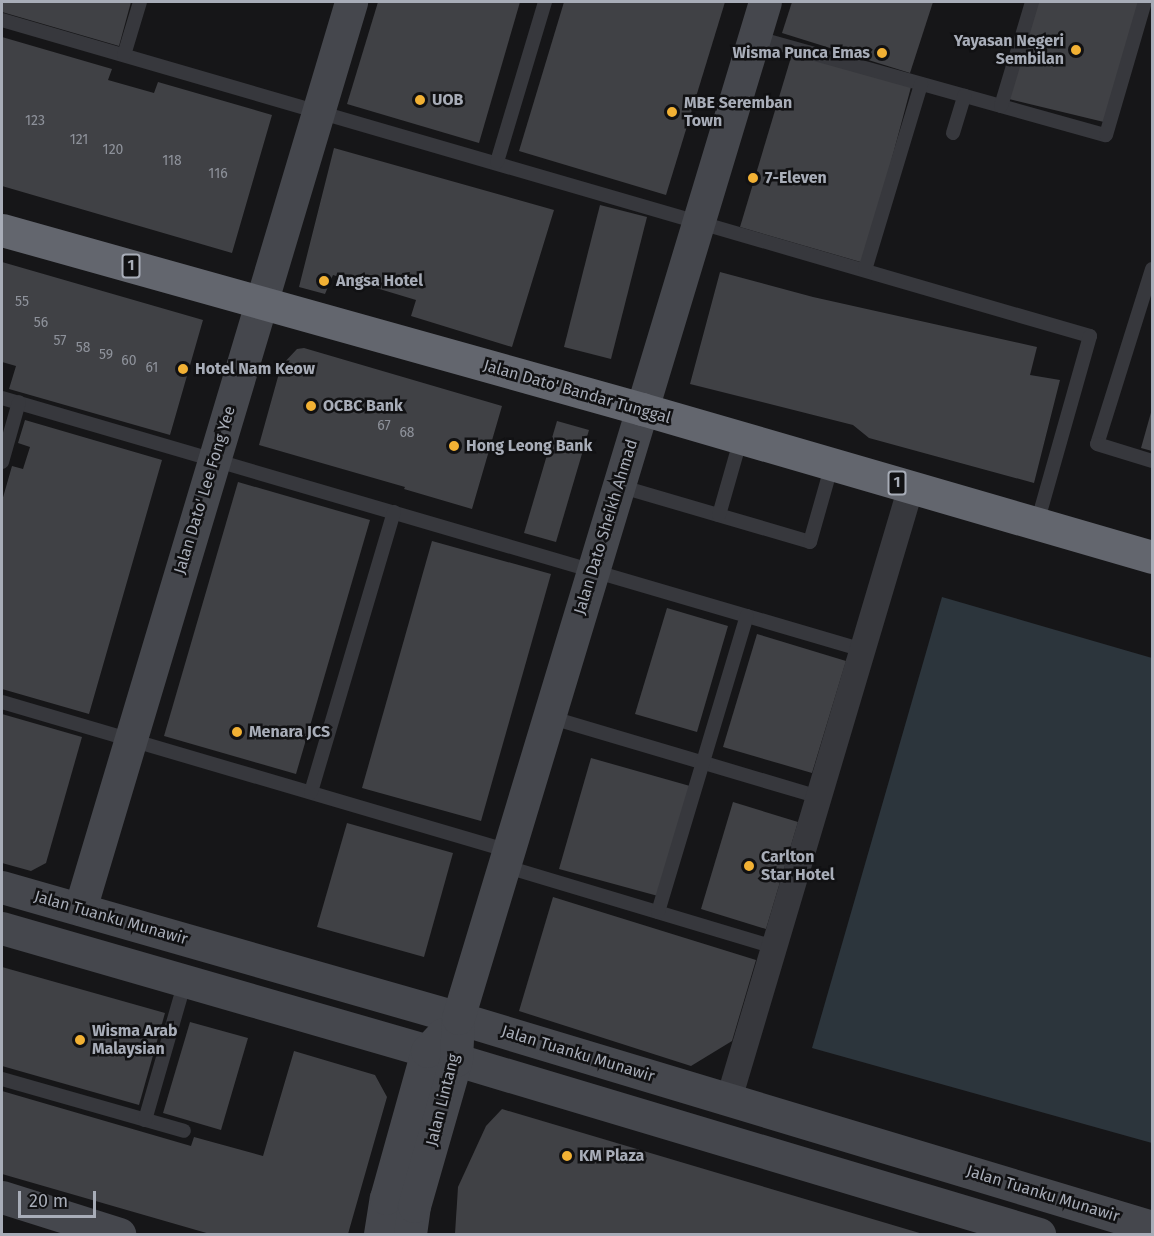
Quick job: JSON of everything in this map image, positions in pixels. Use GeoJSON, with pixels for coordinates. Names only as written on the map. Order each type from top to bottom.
{"type":"FeatureCollection","features":[{"type":"Feature","properties":{"kind":"highway","name":"Jalan Dato' Bandar Tunggal"},"geometry":{"type":"LineString","coordinates":[[2,230],[642,409],[1152,557]]}},
{"type":"Feature","properties":{"kind":"main road","name":"Jalan Dato' Lee Fong Yee"},"geometry":{"type":"LineString","coordinates":[[80,909],[351,2]]}},
{"type":"Feature","properties":{"kind":"main road","name":"Jalan Dato Sheikh Ahmad"},"geometry":{"type":"LineString","coordinates":[[458,1018],[765,2]]}},
{"type":"Feature","properties":{"kind":"main road","name":"Jalan Tuanku Munawir"},"geometry":{"type":"LineString","coordinates":[[2,887],[458,1018],[1152,1227]]}},
{"type":"Feature","properties":{"kind":"main road"},"geometry":{"type":"LineString","coordinates":[[2,928],[441,1056],[962,1224],[1039,1234]]}},
{"type":"Feature","properties":{"kind":"main road","name":"Jalan Lintang"},"geometry":{"type":"LineString","coordinates":[[380,1234],[386,1198],[458,1018]]}},
{"type":"Feature","properties":{"kind":"main road","name":"Jalan Lintang"},"geometry":{"type":"LineString","coordinates":[[410,1234],[441,1056]]}},
{"type":"Feature","properties":{"kind":"main road"},"geometry":{"type":"LineString","coordinates":[[2,1197],[119,1234]]}},
{"type":"Feature","properties":{"kind":"street"},"geometry":{"type":"LineString","coordinates":[[729,1099],[911,487]]}},
{"type":"Feature","properties":{"kind":"lane"},"geometry":{"type":"LineString","coordinates":[[124,55],[140,2]]}},
{"type":"Feature","properties":{"kind":"lane"},"geometry":{"type":"LineString","coordinates":[[498,162],[545,2]]}},
{"type":"Feature","properties":{"kind":"lane"},"geometry":{"type":"LineString","coordinates":[[1001,106],[1032,2]]}},
{"type":"Feature","properties":{"kind":"lane"},"geometry":{"type":"LineString","coordinates":[[754,37],[1106,135],[1145,2]]}},
{"type":"Feature","properties":{"kind":"lane"},"geometry":{"type":"LineString","coordinates":[[2,20],[498,162],[1090,336],[1037,523]]}},
{"type":"Feature","properties":{"kind":"lane"},"geometry":{"type":"LineString","coordinates":[[865,270],[921,84]]}},
{"type":"Feature","properties":{"kind":"lane"},"geometry":{"type":"LineString","coordinates":[[953,133],[964,96]]}},
{"type":"Feature","properties":{"kind":"lane"},"geometry":{"type":"LineString","coordinates":[[1152,269],[1097,444],[1152,461]]}},
{"type":"Feature","properties":{"kind":"lane"},"geometry":{"type":"LineString","coordinates":[[2,398],[863,650]]}},
{"type":"Feature","properties":{"kind":"lane"},"geometry":{"type":"LineString","coordinates":[[2,462],[19,402]]}},
{"type":"Feature","properties":{"kind":"lane"},"geometry":{"type":"LineString","coordinates":[[719,515],[741,438]]}},
{"type":"Feature","properties":{"kind":"lane"},"geometry":{"type":"LineString","coordinates":[[619,486],[810,542],[832,464]]}},
{"type":"Feature","properties":{"kind":"lane"},"geometry":{"type":"LineString","coordinates":[[311,792],[394,512]]}},
{"type":"Feature","properties":{"kind":"lane"},"geometry":{"type":"LineString","coordinates":[[658,912],[747,616]]}},
{"type":"Feature","properties":{"kind":"lane"},"geometry":{"type":"LineString","coordinates":[[2,702],[311,792],[658,912],[774,947]]}},
{"type":"Feature","properties":{"kind":"lane"},"geometry":{"type":"LineString","coordinates":[[549,717],[819,797]]}},
{"type":"Feature","properties":{"kind":"lane"},"geometry":{"type":"LineString","coordinates":[[145,1120],[185,981]]}},
{"type":"Feature","properties":{"kind":"lane"},"geometry":{"type":"LineString","coordinates":[[2,1079],[184,1131]]}},
{"type":"Feature","properties":{"kind":"shaded area"},"geometry":{"type":"Polygon","coordinates":[[[942,597],[1152,658],[1152,1143],[812,1048],[942,597]]]}},
{"type":"Feature","properties":{"kind":"building"},"geometry":{"type":"Polygon","coordinates":[[[2,2],[131,2],[119,46],[2,12],[2,2]]]}},
{"type":"Feature","properties":{"kind":"building"},"geometry":{"type":"Polygon","coordinates":[[[378,2],[520,2],[479,143],[347,104],[378,2]]]}},
{"type":"Feature","properties":{"kind":"building"},"geometry":{"type":"Polygon","coordinates":[[[564,2],[725,2],[666,195],[519,151],[564,2]]]}},
{"type":"Feature","properties":{"kind":"building","name":"Wisma Punca Emas"},"geometry":{"type":"Polygon","coordinates":[[[792,2],[933,2],[910,73],[782,33],[792,2]]]}},
{"type":"Feature","properties":{"kind":"building","name":"Yayasan Negeri Sembilan"},"geometry":{"type":"Polygon","coordinates":[[[1038,2],[1141,2],[1108,123],[1009,99],[1038,2]]]}},
{"type":"Feature","properties":{"kind":"building"},"geometry":{"type":"Polygon","coordinates":[[[2,37],[112,69],[108,80],[154,93],[158,82],[272,115],[232,253],[2,186],[2,37]]]}},
{"type":"Feature","properties":{"kind":"building"},"geometry":{"type":"Polygon","coordinates":[[[792,54],[911,87],[864,263],[740,227],[792,54]]]}},
{"type":"Feature","properties":{"kind":"building"},"geometry":{"type":"Polygon","coordinates":[[[334,148],[554,210],[512,347],[411,316],[416,300],[333,275],[325,294],[299,287],[334,148]]]}},
{"type":"Feature","properties":{"kind":"building"},"geometry":{"type":"Polygon","coordinates":[[[600,205],[647,217],[611,359],[564,347],[600,205]]]}},
{"type":"Feature","properties":{"kind":"building"},"geometry":{"type":"Polygon","coordinates":[[[2,262],[203,320],[170,435],[9,389],[16,366],[2,362],[2,262]]]}},
{"type":"Feature","properties":{"kind":"building"},"geometry":{"type":"Polygon","coordinates":[[[720,272],[813,297],[1037,347],[1030,375],[1060,380],[1034,483],[869,438],[853,425],[690,384],[720,272]]]}},
{"type":"Feature","properties":{"kind":"building"},"geometry":{"type":"Polygon","coordinates":[[[304,348],[502,406],[472,509],[259,445],[281,366],[297,349],[304,348]]]}},
{"type":"Feature","properties":{"kind":"building"},"geometry":{"type":"Polygon","coordinates":[[[1152,409],[1152,451],[1141,448],[1152,409]]]}},
{"type":"Feature","properties":{"kind":"building"},"geometry":{"type":"Polygon","coordinates":[[[25,420],[162,460],[89,714],[2,689],[2,501],[12,466],[23,469],[30,447],[18,443],[25,420]]]}},
{"type":"Feature","properties":{"kind":"building"},"geometry":{"type":"Polygon","coordinates":[[[557,421],[589,430],[556,542],[524,533],[557,421]]]}},
{"type":"Feature","properties":{"kind":"building"},"geometry":{"type":"Polygon","coordinates":[[[238,482],[370,520],[296,774],[164,736],[238,482]]]}},
{"type":"Feature","properties":{"kind":"building"},"geometry":{"type":"Polygon","coordinates":[[[432,541],[551,574],[481,821],[362,788],[432,541]]]}},
{"type":"Feature","properties":{"kind":"building"},"geometry":{"type":"Polygon","coordinates":[[[667,608],[728,626],[697,732],[635,714],[667,608]]]}},
{"type":"Feature","properties":{"kind":"building"},"geometry":{"type":"Polygon","coordinates":[[[757,634],[846,661],[812,773],[723,747],[757,634]]]}},
{"type":"Feature","properties":{"kind":"building"},"geometry":{"type":"Polygon","coordinates":[[[2,714],[82,737],[46,863],[31,871],[2,863],[2,714]]]}},
{"type":"Feature","properties":{"kind":"building"},"geometry":{"type":"Polygon","coordinates":[[[591,758],[690,786],[658,896],[559,869],[591,758]]]}},
{"type":"Feature","properties":{"kind":"building","name":"Carlton Star Hotel"},"geometry":{"type":"Polygon","coordinates":[[[733,802],[798,822],[766,929],[701,909],[733,802]]]}},
{"type":"Feature","properties":{"kind":"building"},"geometry":{"type":"Polygon","coordinates":[[[347,823],[453,853],[424,957],[317,927],[347,823]]]}},
{"type":"Feature","properties":{"kind":"building"},"geometry":{"type":"Polygon","coordinates":[[[553,897],[756,960],[732,1041],[691,1066],[519,1011],[553,897]]]}},
{"type":"Feature","properties":{"kind":"building","name":"Wisma Arab Malaysian"},"geometry":{"type":"Polygon","coordinates":[[[2,967],[165,1013],[139,1105],[2,1066],[2,967]]]}},
{"type":"Feature","properties":{"kind":"building"},"geometry":{"type":"Polygon","coordinates":[[[190,1022],[248,1038],[221,1130],[163,1113],[190,1022]]]}},
{"type":"Feature","properties":{"kind":"building"},"geometry":{"type":"Polygon","coordinates":[[[294,1051],[375,1075],[387,1097],[348,1234],[210,1234],[2,1174],[2,1091],[191,1146],[194,1137],[263,1156],[294,1051]]]}},
{"type":"Feature","properties":{"kind":"building","name":"KM Plaza"},"geometry":{"type":"Polygon","coordinates":[[[502,1109],[923,1234],[455,1234],[458,1187],[486,1126],[502,1109]]]}},
{"type":"Feature","properties":{"kind":"place","name":"Yayasan Negeri Sembilan"},"geometry":{"type":"Point","coordinates":[1076,50]}},
{"type":"Feature","properties":{"kind":"place","name":"Wisma Punca Emas"},"geometry":{"type":"Point","coordinates":[882,53]}},
{"type":"Feature","properties":{"kind":"place","name":"UOB"},"geometry":{"type":"Point","coordinates":[420,100]}},
{"type":"Feature","properties":{"kind":"place","name":"MBE Seremban Town"},"geometry":{"type":"Point","coordinates":[672,112]}},
{"type":"Feature","properties":{"kind":"place","name":"7-Eleven"},"geometry":{"type":"Point","coordinates":[753,178]}},
{"type":"Feature","properties":{"kind":"place","name":"Angsa Hotel"},"geometry":{"type":"Point","coordinates":[324,281]}},
{"type":"Feature","properties":{"kind":"place","name":"Hotel Nam Keow"},"geometry":{"type":"Point","coordinates":[183,369]}},
{"type":"Feature","properties":{"kind":"place","name":"OCBC Bank"},"geometry":{"type":"Point","coordinates":[311,406]}},
{"type":"Feature","properties":{"kind":"place","name":"Hong Leong Bank"},"geometry":{"type":"Point","coordinates":[454,446]}},
{"type":"Feature","properties":{"kind":"place","name":"Menara JCS"},"geometry":{"type":"Point","coordinates":[237,732]}},
{"type":"Feature","properties":{"kind":"place","name":"Carlton Star Hotel"},"geometry":{"type":"Point","coordinates":[749,866]}},
{"type":"Feature","properties":{"kind":"place","name":"Wisma Arab Malaysian"},"geometry":{"type":"Point","coordinates":[80,1040]}},
{"type":"Feature","properties":{"kind":"place","name":"KM Plaza"},"geometry":{"type":"Point","coordinates":[567,1156]}}]}
